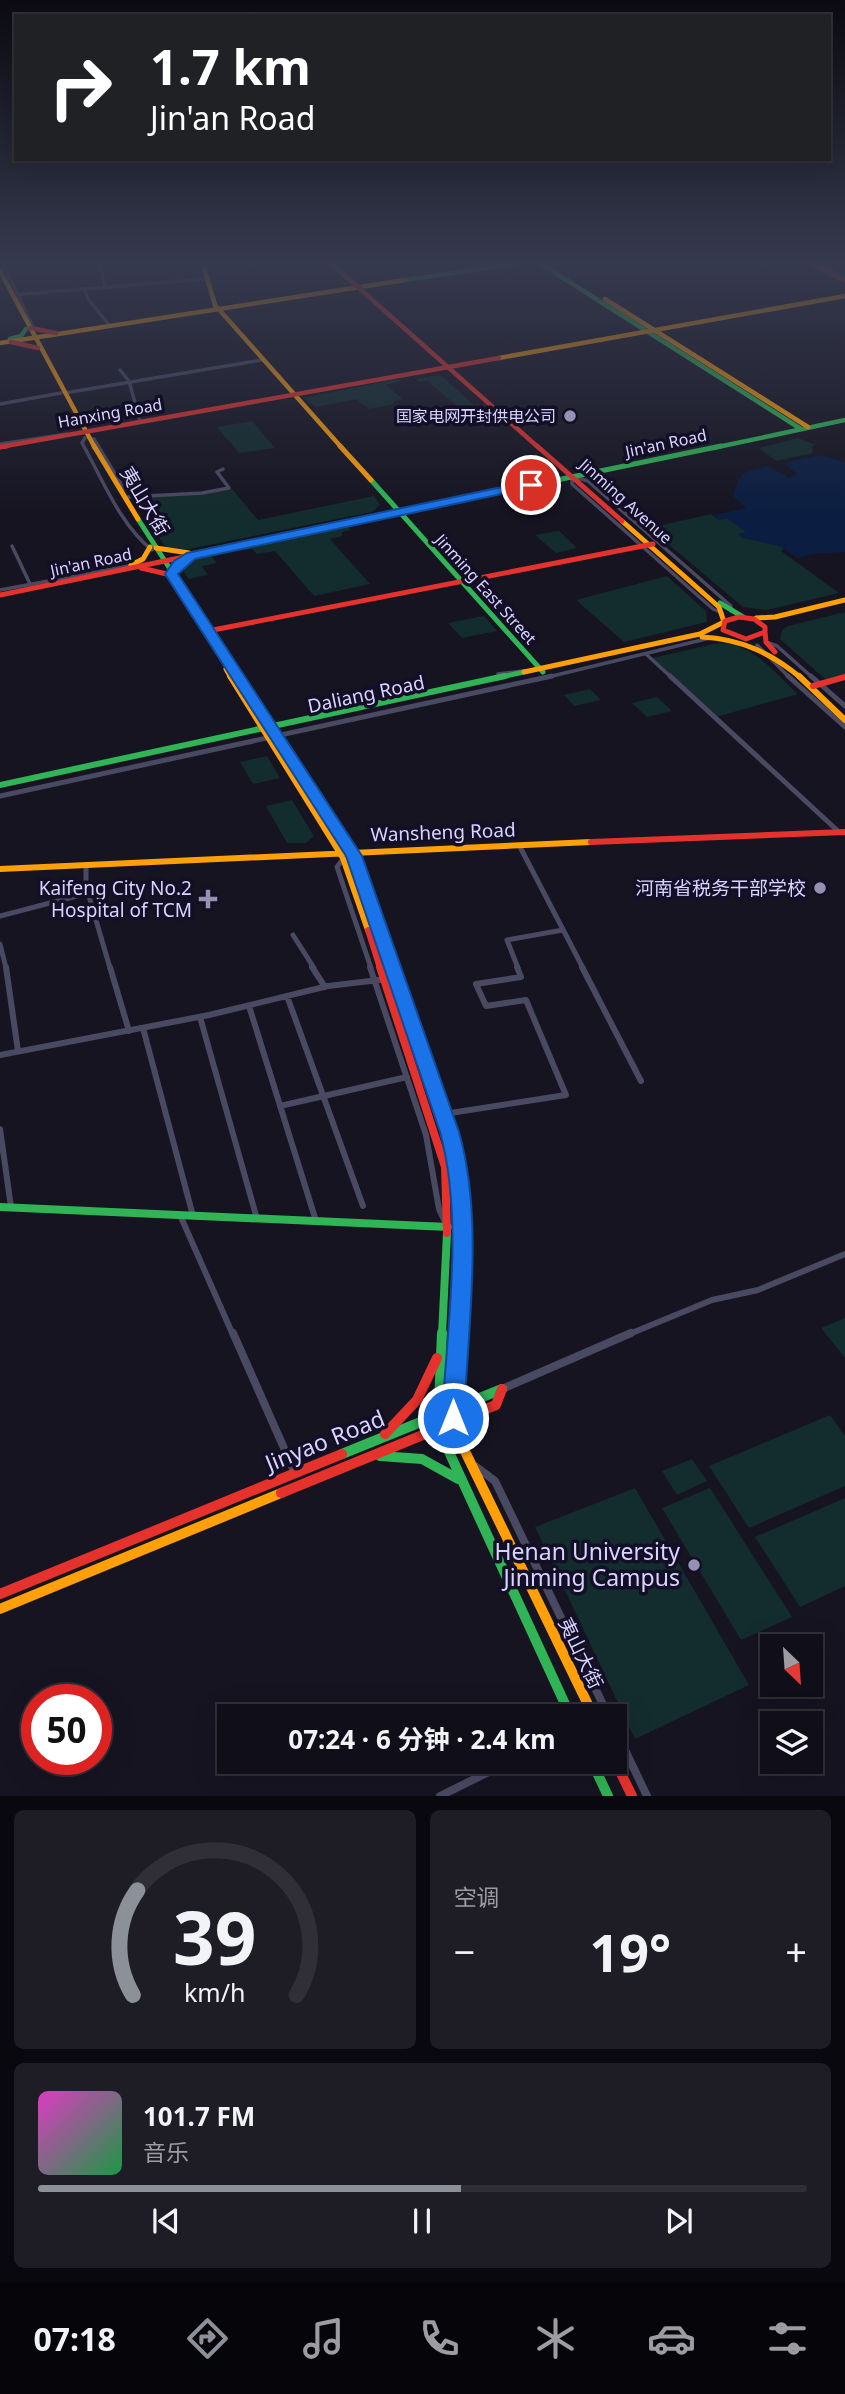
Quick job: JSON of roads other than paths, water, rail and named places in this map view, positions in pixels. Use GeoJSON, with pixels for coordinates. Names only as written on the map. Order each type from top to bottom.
{"type":"FeatureCollection","features":[{"type":"Feature","properties":{"kind":"main road","name":"夷山大街"},"geometry":{"type":"LineString","coordinates":[[39,348],[84,434],[169,574],[270,731],[352,851],[444,1115],[459,1166],[463,1199],[452,1410],[454,1422],[472,1465],[588,1704]]}},
{"type":"Feature","properties":{"kind":"main road","name":"Jinming East Street"},"geometry":{"type":"LineString","coordinates":[[251,348],[542,670]]}},
{"type":"Feature","properties":{"kind":"main road","name":"Jinming Avenue"},"geometry":{"type":"LineString","coordinates":[[429,348],[648,545],[727,612],[762,623],[765,631]]}},
{"type":"Feature","properties":{"kind":"main road","name":"Hanxing Road"},"geometry":{"type":"LineString","coordinates":[[0,445],[67,434],[84,434],[141,421],[551,348]]}},
{"type":"Feature","properties":{"kind":"main road"},"geometry":{"type":"LineString","coordinates":[[678,348],[804,427]]}},
{"type":"Feature","properties":{"kind":"main road","name":"Hanxing Road"},"geometry":{"type":"LineString","coordinates":[[0,445],[84,434],[293,394]]}},
{"type":"Feature","properties":{"kind":"main road","name":"Jin'an Road"},"geometry":{"type":"LineString","coordinates":[[0,593],[845,420]]}},
{"type":"Feature","properties":{"kind":"main road","name":"Jin'an Road"},"geometry":{"type":"LineString","coordinates":[[574,476],[804,427]]}},
{"type":"Feature","properties":{"kind":"main road"},"geometry":{"type":"LineString","coordinates":[[208,631],[648,545]]}},
{"type":"Feature","properties":{"kind":"main road"},"geometry":{"type":"LineString","coordinates":[[131,566],[143,559],[153,548],[191,555]]}},
{"type":"Feature","properties":{"kind":"main road"},"geometry":{"type":"LineString","coordinates":[[131,566],[169,574],[191,555]]}},
{"type":"Feature","properties":{"kind":"main road","name":"Jin'an Road"},"geometry":{"type":"LineString","coordinates":[[0,593],[131,566]]}},
{"type":"Feature","properties":{"kind":"main road","name":"夷山大街"},"geometry":{"type":"LineString","coordinates":[[169,574],[270,731],[341,856],[441,1153],[447,1185],[438,1428],[565,1704]]}},
{"type":"Feature","properties":{"kind":"main road"},"geometry":{"type":"LineString","coordinates":[[745,617],[775,617],[845,603]]}},
{"type":"Feature","properties":{"kind":"main road"},"geometry":{"type":"LineString","coordinates":[[738,638],[756,638],[781,621],[845,603]]}},
{"type":"Feature","properties":{"kind":"main road"},"geometry":{"type":"LineString","coordinates":[[727,612],[723,630],[757,645],[845,720]]}},
{"type":"Feature","properties":{"kind":"main road","name":"Daliang Road"},"geometry":{"type":"LineString","coordinates":[[0,787],[270,731],[700,635],[724,622],[745,617]]}},
{"type":"Feature","properties":{"kind":"main road"},"geometry":{"type":"LineString","coordinates":[[765,631],[766,642],[845,714]]}},
{"type":"Feature","properties":{"kind":"main road","name":"Daliang Road"},"geometry":{"type":"LineString","coordinates":[[270,731],[329,714],[526,672],[717,636],[738,638]]}},
{"type":"Feature","properties":{"kind":"main road"},"geometry":{"type":"LineString","coordinates":[[816,685],[845,677]]}},
{"type":"Feature","properties":{"kind":"main road","name":"Wansheng Road"},"geometry":{"type":"LineString","coordinates":[[0,869],[341,856],[352,851],[842,832]]}},
{"type":"Feature","properties":{"kind":"main road"},"geometry":{"type":"LineString","coordinates":[[0,1207],[447,1227]]}},
{"type":"Feature","properties":{"kind":"main road"},"geometry":{"type":"LineString","coordinates":[[373,1442],[410,1410],[430,1377],[440,1351]]}},
{"type":"Feature","properties":{"kind":"main road","name":"Jinyao Road"},"geometry":{"type":"LineString","coordinates":[[0,1594],[502,1389]]}},
{"type":"Feature","properties":{"kind":"main road","name":"Jinyao Road"},"geometry":{"type":"LineString","coordinates":[[0,1609],[496,1405],[502,1389]]}},
{"type":"Feature","properties":{"kind":"main road"},"geometry":{"type":"LineString","coordinates":[[369,1458],[422,1456],[445,1467],[462,1483]]}},
{"type":"Feature","properties":{"kind":"main road"},"geometry":{"type":"LineString","coordinates":[[598,1774],[608,1796]]}},
{"type":"Feature","properties":{"kind":"main road"},"geometry":{"type":"LineString","coordinates":[[621,1774],[632,1796]]}},
{"type":"Feature","properties":{"kind":"street"},"geometry":{"type":"LineString","coordinates":[[0,404],[262,360]]}},
{"type":"Feature","properties":{"kind":"street"},"geometry":{"type":"LineString","coordinates":[[120,370],[128,382],[141,421]]}},
{"type":"Feature","properties":{"kind":"street"},"geometry":{"type":"LineString","coordinates":[[586,474],[845,420]]}},
{"type":"Feature","properties":{"kind":"street"},"geometry":{"type":"LineString","coordinates":[[84,434],[94,439],[158,544],[153,548]]}},
{"type":"Feature","properties":{"kind":"street"},"geometry":{"type":"LineString","coordinates":[[128,497],[202,493],[229,488],[218,472],[223,469]]}},
{"type":"Feature","properties":{"kind":"street"},"geometry":{"type":"LineString","coordinates":[[574,476],[588,481],[691,570],[731,606],[727,612]]}},
{"type":"Feature","properties":{"kind":"street"},"geometry":{"type":"LineString","coordinates":[[12,546],[30,585]]}},
{"type":"Feature","properties":{"kind":"street"},"geometry":{"type":"LineString","coordinates":[[0,796],[270,731],[646,654],[717,636]]}},
{"type":"Feature","properties":{"kind":"street"},"geometry":{"type":"LineString","coordinates":[[757,645],[758,649],[845,727]]}},
{"type":"Feature","properties":{"kind":"street"},"geometry":{"type":"LineString","coordinates":[[646,654],[842,832]]}},
{"type":"Feature","properties":{"kind":"street"},"geometry":{"type":"LineString","coordinates":[[816,685],[845,706]]}},
{"type":"Feature","properties":{"kind":"street"},"geometry":{"type":"LineString","coordinates":[[518,845],[641,1081]]}},
{"type":"Feature","properties":{"kind":"street"},"geometry":{"type":"LineString","coordinates":[[341,856],[337,867],[431,1153],[439,1209],[447,1227]]}},
{"type":"Feature","properties":{"kind":"street"},"geometry":{"type":"LineString","coordinates":[[86,865],[88,893],[129,1031]]}},
{"type":"Feature","properties":{"kind":"street"},"geometry":{"type":"LineString","coordinates":[[0,916],[88,893]]}},
{"type":"Feature","properties":{"kind":"street"},"geometry":{"type":"LineString","coordinates":[[444,1115],[566,1095],[526,1000],[486,1006],[476,984],[521,977],[507,940],[563,930]]}},
{"type":"Feature","properties":{"kind":"street"},"geometry":{"type":"LineString","coordinates":[[293,935],[324,987]]}},
{"type":"Feature","properties":{"kind":"street"},"geometry":{"type":"LineString","coordinates":[[0,944],[10,984],[18,1051]]}},
{"type":"Feature","properties":{"kind":"street"},"geometry":{"type":"LineString","coordinates":[[0,1055],[200,1017],[324,987],[397,978]]}},
{"type":"Feature","properties":{"kind":"street"},"geometry":{"type":"LineString","coordinates":[[287,996],[363,1206]]}},
{"type":"Feature","properties":{"kind":"street"},"geometry":{"type":"LineString","coordinates":[[248,1006],[316,1221]]}},
{"type":"Feature","properties":{"kind":"street"},"geometry":{"type":"LineString","coordinates":[[200,1017],[257,1219]]}},
{"type":"Feature","properties":{"kind":"street"},"geometry":{"type":"LineString","coordinates":[[143,1028],[193,1216]]}},
{"type":"Feature","properties":{"kind":"street"},"geometry":{"type":"LineString","coordinates":[[280,1106],[407,1077]]}},
{"type":"Feature","properties":{"kind":"street"},"geometry":{"type":"LineString","coordinates":[[0,1129],[11,1207]]}},
{"type":"Feature","properties":{"kind":"street"},"geometry":{"type":"LineString","coordinates":[[180,1215],[295,1473]]}},
{"type":"Feature","properties":{"kind":"street"},"geometry":{"type":"LineString","coordinates":[[502,1389],[677,1313],[712,1300],[758,1290],[845,1254]]}},
{"type":"Feature","properties":{"kind":"street"},"geometry":{"type":"LineString","coordinates":[[472,1465],[495,1481],[603,1704]]}},
{"type":"Feature","properties":{"kind":"street"},"geometry":{"type":"LineString","coordinates":[[627,1753],[648,1796]]}},
{"type":"Feature","properties":{"kind":"street"},"geometry":{"type":"LineString","coordinates":[[440,1796],[485,1774]]}},
{"type":"Feature","properties":{"kind":"water"},"geometry":{"type":"Polygon","coordinates":[[[820,455],[845,462],[845,552],[797,558],[780,546],[743,538],[738,534],[746,532],[727,518],[719,520],[713,515],[746,508],[733,496],[743,474],[768,466],[789,478],[797,474],[784,463],[820,455]]]}},
{"type":"Feature","properties":{"kind":"place","name":"国家电网开封供电公司"},"geometry":{"type":"Point","coordinates":[570,416]}},
{"type":"Feature","properties":{"kind":"place","name":"河南省税务干部学校"},"geometry":{"type":"Point","coordinates":[820,888]}},
{"type":"Feature","properties":{"kind":"place","name":"Kaifeng City No.2 Hospital of TCM"},"geometry":{"type":"Point","coordinates":[208,899]}},
{"type":"Feature","properties":{"kind":"place","name":"Henan University Jinming Campus"},"geometry":{"type":"Point","coordinates":[694,1565]}}]}
